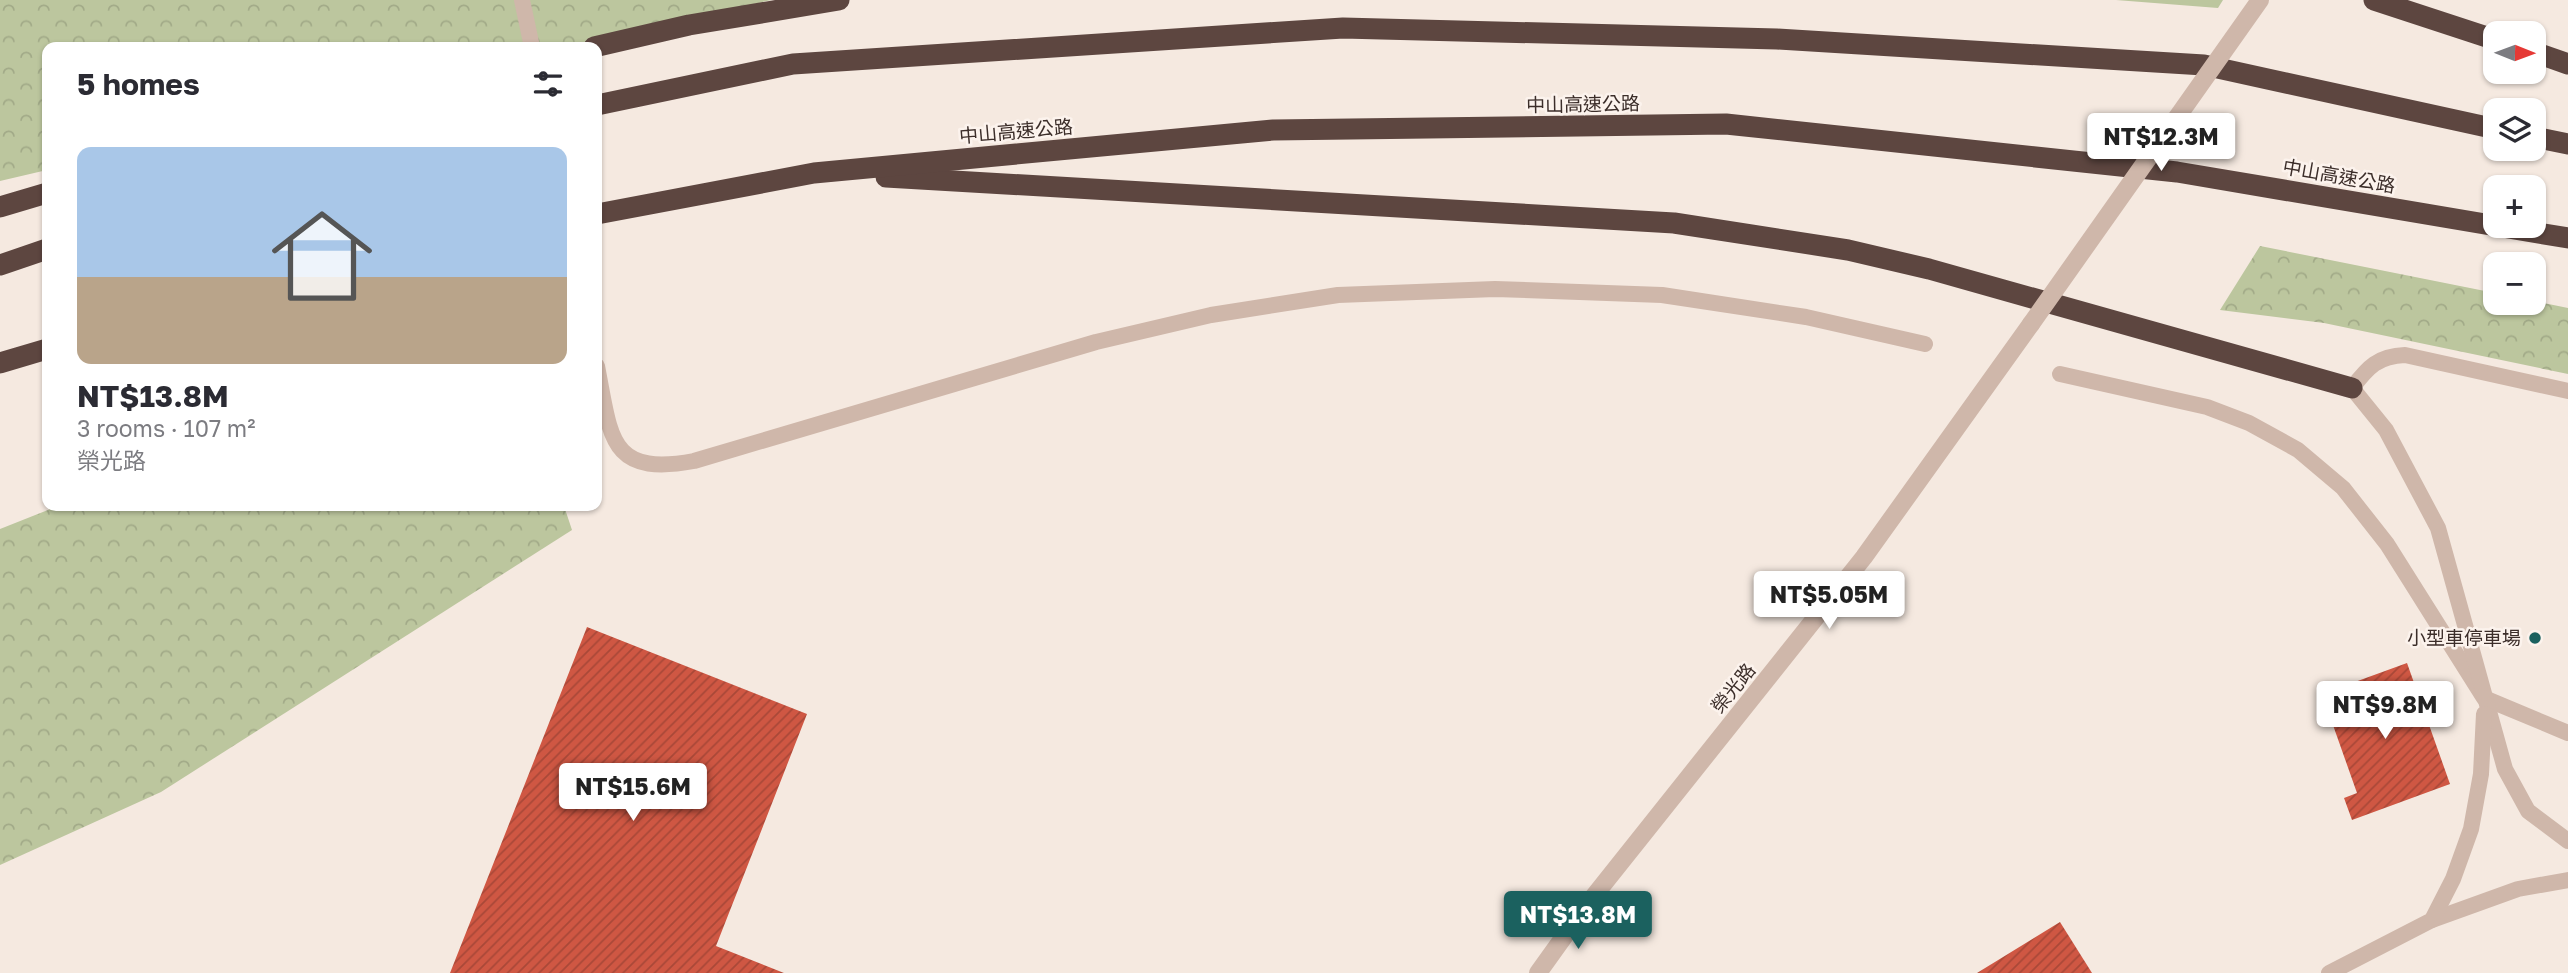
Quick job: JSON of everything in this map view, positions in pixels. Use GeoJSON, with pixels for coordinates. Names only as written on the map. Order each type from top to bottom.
{"type":"FeatureCollection","features":[{"type":"Feature","properties":{"kind":"highway"},"geometry":{"type":"LineString","coordinates":[[602,45],[689,25],[839,0]]}},
{"type":"Feature","properties":{"kind":"highway"},"geometry":{"type":"LineString","coordinates":[[2374,0],[2483,36]]}},
{"type":"Feature","properties":{"kind":"highway"},"geometry":{"type":"LineString","coordinates":[[602,104],[793,64],[1343,28],[1777,39],[2204,65],[2483,126]]}},
{"type":"Feature","properties":{"kind":"highway"},"geometry":{"type":"LineString","coordinates":[[2546,56],[2568,64]]}},
{"type":"Feature","properties":{"kind":"highway","name":"中山高速公路"},"geometry":{"type":"LineString","coordinates":[[602,213],[814,173],[1273,130],[1726,124],[2177,172],[2568,239]]}},
{"type":"Feature","properties":{"kind":"highway"},"geometry":{"type":"LineString","coordinates":[[2546,140],[2568,144]]}},
{"type":"Feature","properties":{"kind":"highway"},"geometry":{"type":"LineString","coordinates":[[814,173],[1674,223],[1764,235],[1848,250],[1929,269],[2352,388]]}},
{"type":"Feature","properties":{"kind":"highway"},"geometry":{"type":"LineString","coordinates":[[0,207],[42,194]]}},
{"type":"Feature","properties":{"kind":"highway"},"geometry":{"type":"LineString","coordinates":[[0,265],[42,251]]}},
{"type":"Feature","properties":{"kind":"highway"},"geometry":{"type":"LineString","coordinates":[[0,363],[42,350]]}},
{"type":"Feature","properties":{"kind":"street","name":"榮光路"},"geometry":{"type":"LineString","coordinates":[[1538,973],[1586,906],[1864,557],[2260,0]]}},
{"type":"Feature","properties":{"kind":"lane"},"geometry":{"type":"LineString","coordinates":[[522,0],[531,42]]}},
{"type":"Feature","properties":{"kind":"lane"},"geometry":{"type":"LineString","coordinates":[[602,390],[610,429],[621,452],[641,464],[666,467],[1096,342],[1211,315],[1338,295],[1494,289],[1661,295],[1806,317],[1925,344]]}},
{"type":"Feature","properties":{"kind":"lane"},"geometry":{"type":"LineString","coordinates":[[2568,391],[2405,355],[2386,356],[2369,366],[2352,388],[2386,430],[2438,528],[2505,769],[2528,811],[2568,841]]}},
{"type":"Feature","properties":{"kind":"lane"},"geometry":{"type":"LineString","coordinates":[[2060,374],[2207,407],[2249,423],[2298,450],[2343,488],[2387,544],[2484,698],[2481,774],[2471,829],[2453,879],[2432,920]]}},
{"type":"Feature","properties":{"kind":"lane"},"geometry":{"type":"LineString","coordinates":[[2484,698],[2568,733]]}},
{"type":"Feature","properties":{"kind":"lane"},"geometry":{"type":"LineString","coordinates":[[2329,973],[2432,920],[2518,889],[2568,880]]}},
{"type":"Feature","properties":{"kind":"green space"},"geometry":{"type":"Polygon","coordinates":[[[0,0],[771,0],[590,42],[42,42],[42,171],[0,181],[0,0]]]}},
{"type":"Feature","properties":{"kind":"green space"},"geometry":{"type":"Polygon","coordinates":[[[2116,0],[2223,0],[2218,8],[2116,0]]]}},
{"type":"Feature","properties":{"kind":"green space"},"geometry":{"type":"Polygon","coordinates":[[[2260,246],[2483,291],[2483,315],[2546,315],[2546,303],[2568,308],[2568,374],[2324,323],[2220,310],[2260,246]]]}},
{"type":"Feature","properties":{"kind":"green space"},"geometry":{"type":"Polygon","coordinates":[[[45,511],[566,511],[572,530],[161,792],[0,865],[0,529],[45,511]]]}},
{"type":"Feature","properties":{"kind":"building"},"geometry":{"type":"Polygon","coordinates":[[[587,627],[807,714],[716,946],[784,973],[450,973],[587,627]]]}},
{"type":"Feature","properties":{"kind":"building"},"geometry":{"type":"Polygon","coordinates":[[[2407,663],[2450,784],[2352,820],[2344,798],[2357,793],[2322,694],[2407,663]]]}},
{"type":"Feature","properties":{"kind":"building"},"geometry":{"type":"Polygon","coordinates":[[[2060,922],[2092,973],[1977,973],[2060,922]]]}},
{"type":"Feature","properties":{"kind":"place","name":"小型車停車場"},"geometry":{"type":"Point","coordinates":[2535,638]}}]}
